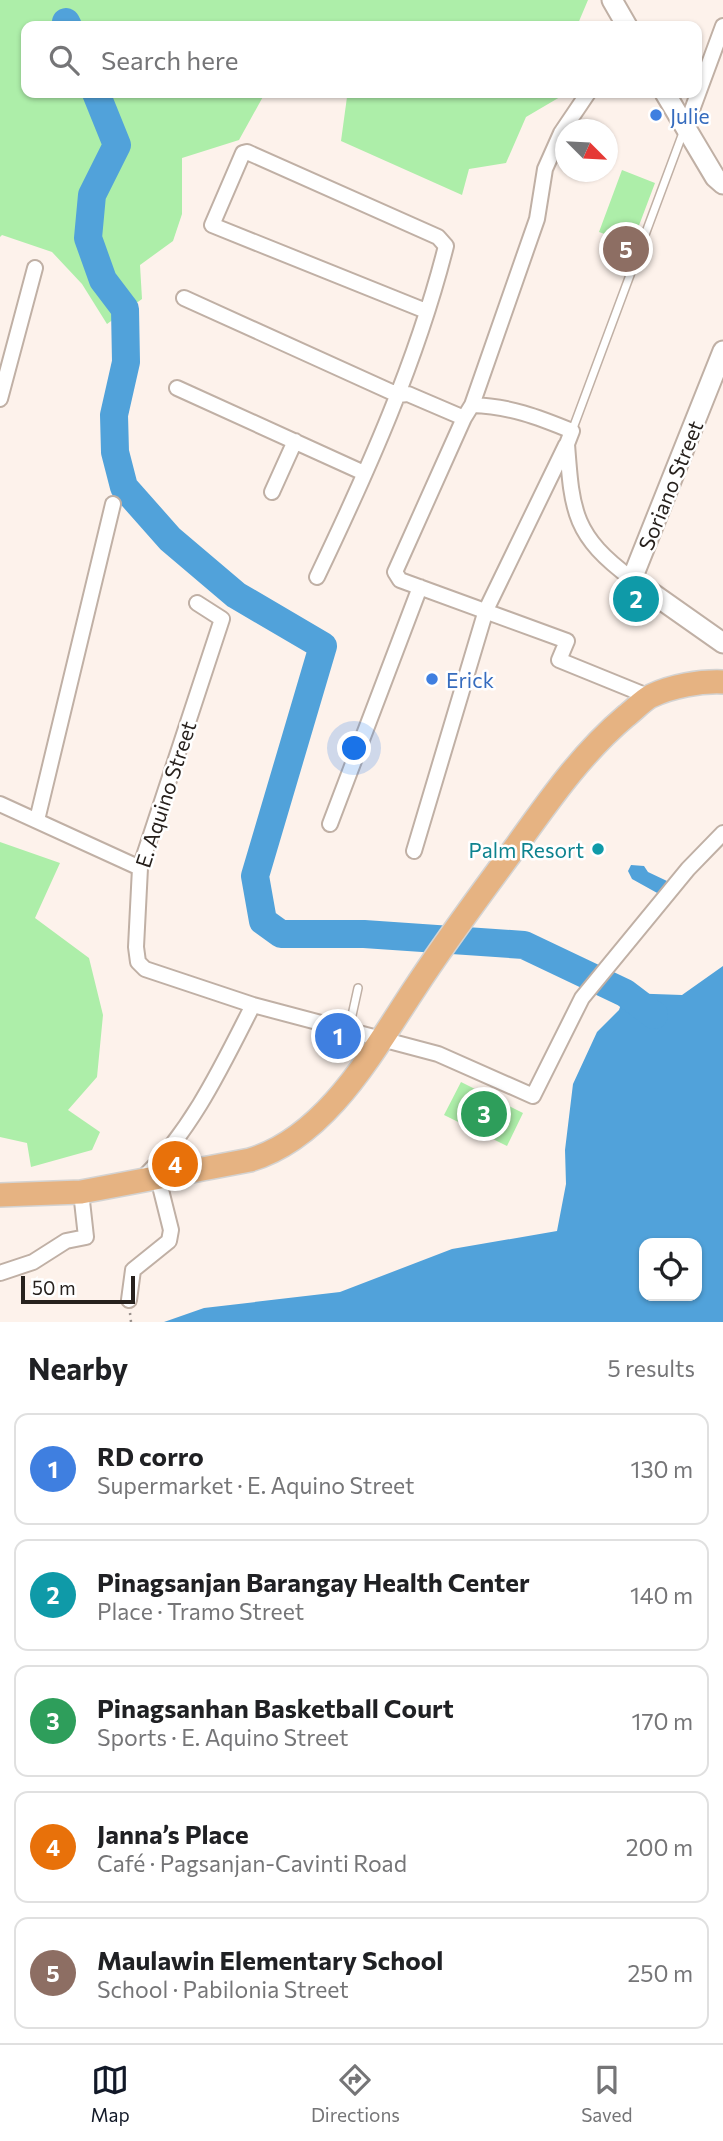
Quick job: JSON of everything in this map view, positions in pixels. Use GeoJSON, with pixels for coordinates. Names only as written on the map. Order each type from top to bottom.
{"type":"FeatureCollection","features":[{"type":"Feature","properties":{"kind":"main road"},"geometry":{"type":"LineString","coordinates":[[0,1195],[81,1192],[250,1160],[282,1147],[314,1122],[333,1102],[382,1038],[456,929],[565,779],[600,738],[650,697],[679,687],[723,682]]}},
{"type":"Feature","properties":{"kind":"street"},"geometry":{"type":"LineString","coordinates":[[612,0],[623,21]]}},
{"type":"Feature","properties":{"kind":"street"},"geometry":{"type":"LineString","coordinates":[[702,83],[723,26]]}},
{"type":"Feature","properties":{"kind":"street"},"geometry":{"type":"LineString","coordinates":[[585,98],[561,133],[545,169],[537,219],[472,405],[395,572],[400,580],[567,640],[559,660],[650,697]]}},
{"type":"Feature","properties":{"kind":"street"},"geometry":{"type":"LineString","coordinates":[[668,98],[715,177],[723,184]]}},
{"type":"Feature","properties":{"kind":"street"},"geometry":{"type":"LineString","coordinates":[[685,129],[696,98]]}},
{"type":"Feature","properties":{"kind":"street"},"geometry":{"type":"LineString","coordinates":[[317,577],[398,395],[426,312],[446,246],[443,241],[260,158],[243,153],[212,225],[426,312]]}},
{"type":"Feature","properties":{"kind":"street"},"geometry":{"type":"LineString","coordinates":[[0,399],[35,268]]}},
{"type":"Feature","properties":{"kind":"street"},"geometry":{"type":"LineString","coordinates":[[184,298],[398,395],[408,394],[464,418]]}},
{"type":"Feature","properties":{"kind":"street","name":"Soriano Street"},"geometry":{"type":"LineString","coordinates":[[632,579],[723,351]]}},
{"type":"Feature","properties":{"kind":"street"},"geometry":{"type":"LineString","coordinates":[[177,388],[364,473]]}},
{"type":"Feature","properties":{"kind":"street"},"geometry":{"type":"LineString","coordinates":[[472,405],[519,410],[569,437]]}},
{"type":"Feature","properties":{"kind":"street"},"geometry":{"type":"LineString","coordinates":[[569,437],[580,528],[601,555],[723,643]]}},
{"type":"Feature","properties":{"kind":"street"},"geometry":{"type":"LineString","coordinates":[[414,850],[486,610],[569,437]]}},
{"type":"Feature","properties":{"kind":"street"},"geometry":{"type":"LineString","coordinates":[[272,492],[295,442]]}},
{"type":"Feature","properties":{"kind":"street"},"geometry":{"type":"LineString","coordinates":[[37,820],[113,503]]}},
{"type":"Feature","properties":{"kind":"street"},"geometry":{"type":"LineString","coordinates":[[330,824],[420,587]]}},
{"type":"Feature","properties":{"kind":"street","name":"E. Aquino Street"},"geometry":{"type":"LineString","coordinates":[[197,603],[222,619],[139,868],[135,947],[138,962],[153,972],[253,1005],[438,1054],[533,1096],[582,998],[688,869],[723,833]]}},
{"type":"Feature","properties":{"kind":"street"},"geometry":{"type":"LineString","coordinates":[[0,804],[139,868]]}},
{"type":"Feature","properties":{"kind":"street"},"geometry":{"type":"LineString","coordinates":[[129,1300],[133,1270],[169,1241],[171,1230],[149,1180],[204,1102],[253,1005]]}},
{"type":"Feature","properties":{"kind":"street"},"geometry":{"type":"LineString","coordinates":[[0,1273],[33,1262],[66,1241],[86,1237],[81,1192]]}},
{"type":"Feature","properties":{"kind":"lane"},"geometry":{"type":"LineString","coordinates":[[569,437],[685,129]]}},
{"type":"Feature","properties":{"kind":"lane"},"geometry":{"type":"LineString","coordinates":[[349,1029],[358,988]]}},
{"type":"Feature","properties":{"kind":"green space"},"geometry":{"type":"Polygon","coordinates":[[[0,0],[588,0],[579,21],[21,21],[21,98],[262,98],[239,140],[182,158],[182,214],[173,241],[140,265],[142,299],[107,324],[82,284],[52,252],[2,235],[0,237],[0,0]]]}},
{"type":"Feature","properties":{"kind":"green space"},"geometry":{"type":"Polygon","coordinates":[[[347,98],[558,98],[526,117],[506,163],[469,169],[462,195],[341,141],[347,98]]]}},
{"type":"Feature","properties":{"kind":"green space"},"geometry":{"type":"Polygon","coordinates":[[[622,170],[655,183],[632,244],[599,232],[622,170]]]}},
{"type":"Feature","properties":{"kind":"green space"},"geometry":{"type":"Polygon","coordinates":[[[0,842],[60,863],[35,918],[89,958],[103,1015],[97,1077],[68,1110],[100,1132],[92,1150],[31,1167],[27,1143],[0,1137],[0,842]]]}},
{"type":"Feature","properties":{"kind":"green space"},"geometry":{"type":"Polygon","coordinates":[[[461,1082],[523,1113],[507,1146],[444,1115],[461,1082]]]}},
{"type":"Feature","properties":{"kind":"water"},"geometry":{"type":"Polygon","coordinates":[[[631,865],[644,866],[648,872],[667,881],[659,894],[632,879],[628,871],[631,865]]]}},
{"type":"Feature","properties":{"kind":"water"},"geometry":{"type":"Polygon","coordinates":[[[723,966],[723,1322],[164,1322],[204,1308],[340,1292],[452,1249],[557,1231],[566,1184],[565,1150],[573,1084],[597,1032],[619,1010],[625,993],[682,995],[723,966]]]}},
{"type":"Feature","properties":{"kind":"waterway"},"geometry":{"type":"LineString","coordinates":[[98,98],[117,145],[92,195],[88,238],[103,280],[125,309],[126,362],[114,415],[115,452],[124,487],[170,539],[236,595],[323,646],[255,876],[263,921],[281,934],[364,934],[524,945],[625,993],[654,1015]]}},
{"type":"Feature","properties":{"kind":"place","name":"Julie"},"geometry":{"type":"Point","coordinates":[656,115]}},
{"type":"Feature","properties":{"kind":"place","name":"Maulawin Elementary School"},"geometry":{"type":"Point","coordinates":[626,249]}},
{"type":"Feature","properties":{"kind":"place","name":"Pinagsanjan Barangay Health Center"},"geometry":{"type":"Point","coordinates":[636,599]}},
{"type":"Feature","properties":{"kind":"place","name":"Erick"},"geometry":{"type":"Point","coordinates":[432,679]}},
{"type":"Feature","properties":{"kind":"place","name":"Palm Resort"},"geometry":{"type":"Point","coordinates":[598,849]}},
{"type":"Feature","properties":{"kind":"place","name":"RD corro"},"geometry":{"type":"Point","coordinates":[338,1036]}},
{"type":"Feature","properties":{"kind":"place","name":"Pinagsanhan Basketball Court"},"geometry":{"type":"Point","coordinates":[484,1114]}},
{"type":"Feature","properties":{"kind":"place","name":"Janna’s Place"},"geometry":{"type":"Point","coordinates":[175,1164]}}]}
